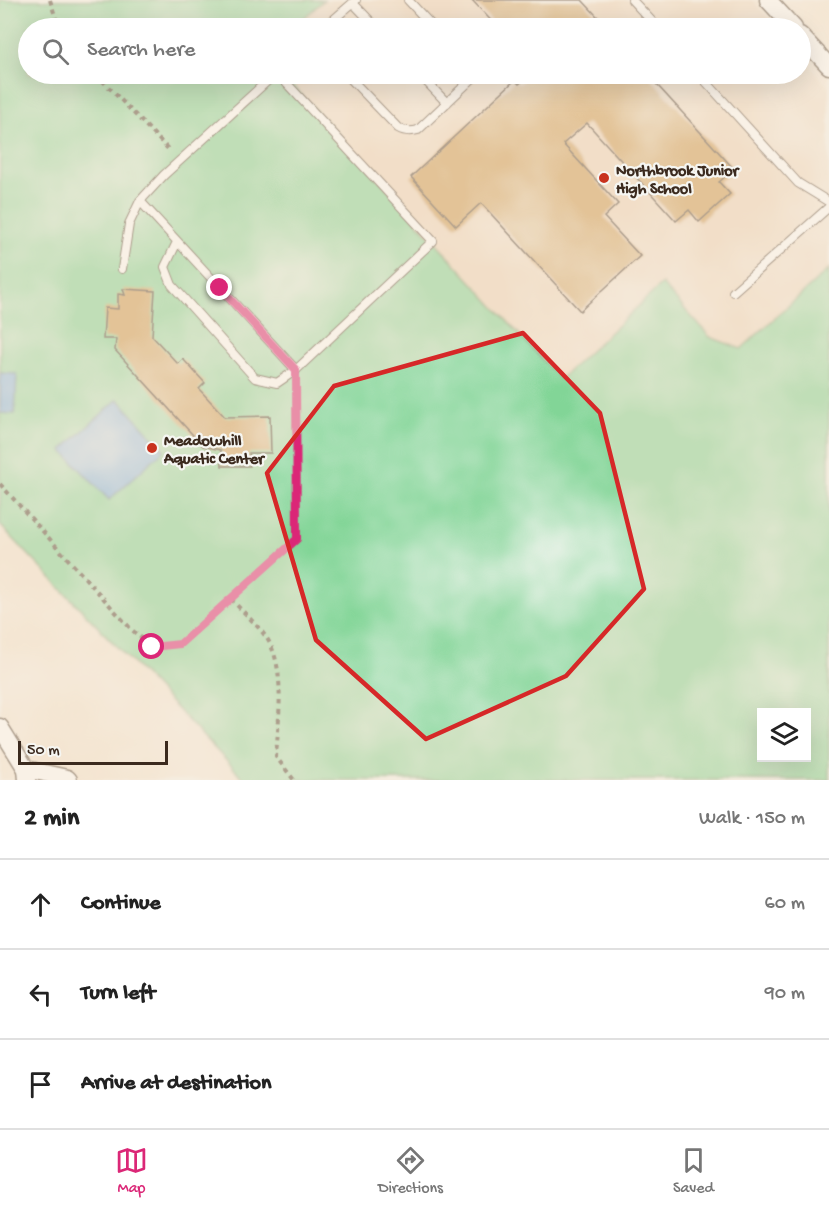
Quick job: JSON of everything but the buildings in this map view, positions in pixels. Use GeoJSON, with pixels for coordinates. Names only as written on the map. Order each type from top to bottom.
{"type":"FeatureCollection","features":[{"type":"Feature","properties":{"kind":"street"},"geometry":{"type":"LineString","coordinates":[[768,0],[785,18]]}},
{"type":"Feature","properties":{"kind":"street"},"geometry":{"type":"LineString","coordinates":[[811,46],[829,66]]}},
{"type":"Feature","properties":{"kind":"street"},"geometry":{"type":"LineString","coordinates":[[0,727],[27,775],[69,780]]}},
{"type":"Feature","properties":{"kind":"lane"},"geometry":{"type":"LineString","coordinates":[[408,0],[425,18]]}},
{"type":"Feature","properties":{"kind":"lane"},"geometry":{"type":"LineString","coordinates":[[632,0],[649,18]]}},
{"type":"Feature","properties":{"kind":"lane"},"geometry":{"type":"LineString","coordinates":[[335,18],[354,1],[368,18]]}},
{"type":"Feature","properties":{"kind":"lane"},"geometry":{"type":"LineString","coordinates":[[122,269],[129,224],[140,201],[179,161],[266,84]]}},
{"type":"Feature","properties":{"kind":"lane"},"geometry":{"type":"LineString","coordinates":[[177,242],[165,267],[172,285],[255,378],[277,383],[296,370],[433,241],[286,84]]}},
{"type":"Feature","properties":{"kind":"lane"},"geometry":{"type":"LineString","coordinates":[[356,84],[404,132],[418,130],[467,84]]}},
{"type":"Feature","properties":{"kind":"lane"},"geometry":{"type":"LineString","coordinates":[[429,84],[447,103]]}},
{"type":"Feature","properties":{"kind":"lane"},"geometry":{"type":"LineString","coordinates":[[708,84],[798,183],[829,201]]}},
{"type":"Feature","properties":{"kind":"lane"},"geometry":{"type":"LineString","coordinates":[[140,201],[296,370]]}},
{"type":"Feature","properties":{"kind":"lane"},"geometry":{"type":"LineString","coordinates":[[732,292],[829,207]]}},
{"type":"Feature","properties":{"kind":"path"},"geometry":{"type":"LineString","coordinates":[[50,0],[56,18]]}},
{"type":"Feature","properties":{"kind":"path"},"geometry":{"type":"LineString","coordinates":[[106,84],[179,161]]}},
{"type":"Feature","properties":{"kind":"path"},"geometry":{"type":"LineString","coordinates":[[0,484],[132,630],[152,647],[180,644],[297,539],[296,370]]}},
{"type":"Feature","properties":{"kind":"path"},"geometry":{"type":"LineString","coordinates":[[231,599],[267,638],[276,658],[279,696],[276,758],[294,780]]}},
{"type":"Feature","properties":{"kind":"highlighted area"},"geometry":{"type":"Polygon","coordinates":[[[523,333],[600,413],[644,589],[566,676],[426,739],[316,640],[267,473],[334,386],[523,333]]]}},
{"type":"Feature","properties":{"kind":"shaded area"},"geometry":{"type":"Polygon","coordinates":[[[324,0],[752,0],[768,18],[304,18],[324,0]]]}},
{"type":"Feature","properties":{"kind":"shaded area","name":"Northbrook Junior High School"},"geometry":{"type":"Polygon","coordinates":[[[811,67],[829,88],[829,269],[741,349],[710,337],[661,284],[560,379],[292,84],[811,84],[811,67]]]}},
{"type":"Feature","properties":{"kind":"green space"},"geometry":{"type":"Polygon","coordinates":[[[0,0],[324,0],[304,18],[18,18],[18,84],[292,84],[560,379],[662,284],[710,337],[741,349],[829,269],[829,780],[245,780],[0,525],[0,0]]]}},
{"type":"Feature","properties":{"kind":"water"},"geometry":{"type":"Polygon","coordinates":[[[0,373],[17,374],[15,414],[0,413],[0,373]]]}},
{"type":"Feature","properties":{"kind":"water"},"geometry":{"type":"Polygon","coordinates":[[[118,399],[164,450],[109,500],[62,450],[118,399]]]}},
{"type":"Feature","properties":{"kind":"place","name":"Northbrook Junior High School"},"geometry":{"type":"Point","coordinates":[604,178]}},
{"type":"Feature","properties":{"kind":"place","name":"Meadowhill Aquatic Center"},"geometry":{"type":"Point","coordinates":[152,448]}},
{"type":"Feature","properties":{"kind":"route"},"geometry":{"type":"LineString","coordinates":[[152,647],[180,644],[297,539],[296,370],[220,288]]}}]}
